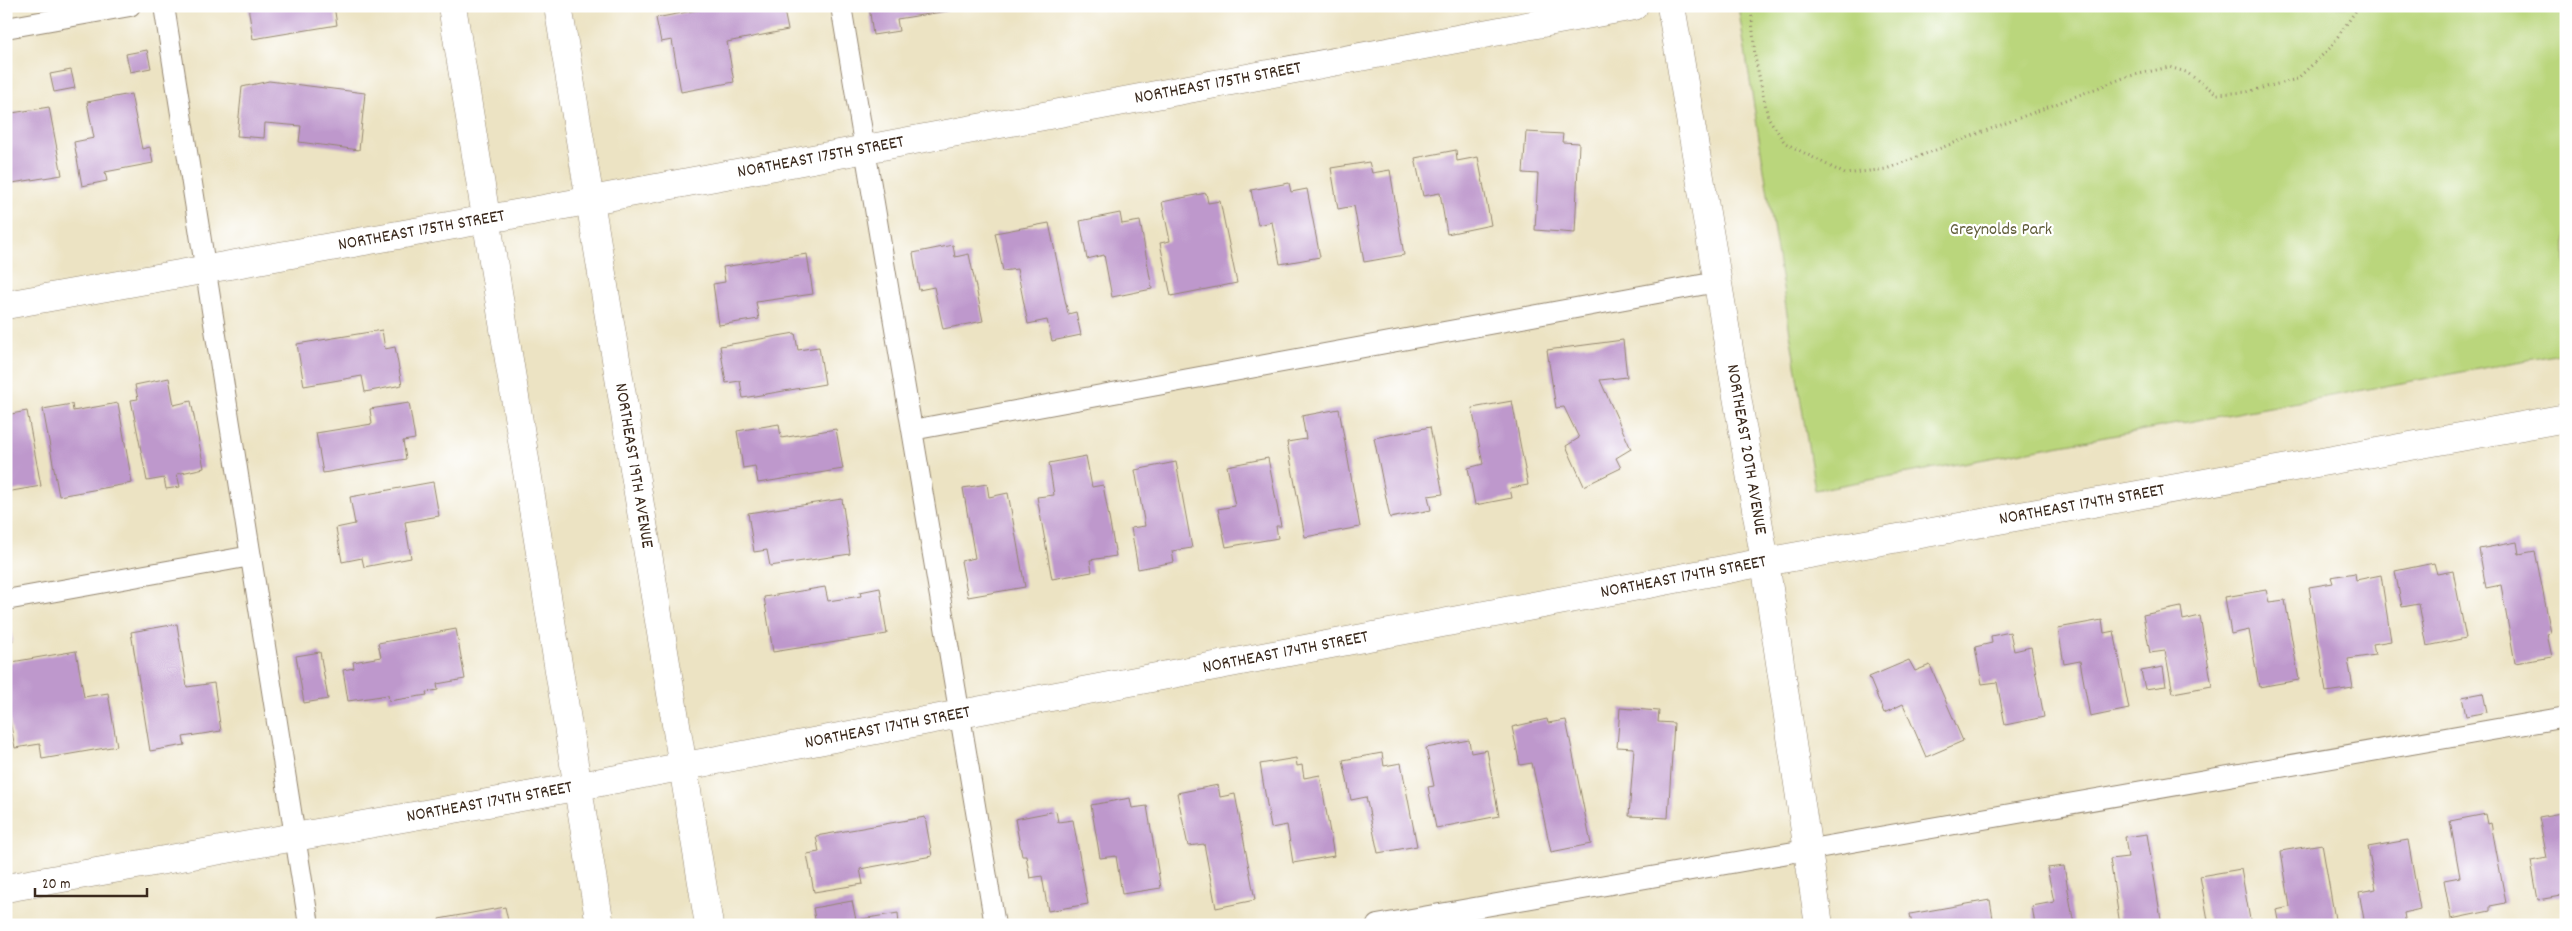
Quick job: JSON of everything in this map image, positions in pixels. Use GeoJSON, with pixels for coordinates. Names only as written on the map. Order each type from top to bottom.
{"type":"FeatureCollection","features":[{"type":"Feature","properties":{"kind":"street"},"geometry":{"type":"LineString","coordinates":[[452,6],[600,925]]}},
{"type":"Feature","properties":{"kind":"street","name":"NORTHEAST 19TH AVENUE"},"geometry":{"type":"LineString","coordinates":[[558,6],[709,925]]}},
{"type":"Feature","properties":{"kind":"street","name":"NORTHEAST 175TH STREET"},"geometry":{"type":"LineString","coordinates":[[6,305],[486,220],[1634,6]]}},
{"type":"Feature","properties":{"kind":"street","name":"NORTHEAST 20TH AVENUE"},"geometry":{"type":"LineString","coordinates":[[1671,6],[1766,562],[1819,925]]}},
{"type":"Feature","properties":{"kind":"street","name":"NORTHEAST 174TH STREET"},"geometry":{"type":"LineString","coordinates":[[6,888],[579,787],[1766,562],[2566,418]]}},
{"type":"Feature","properties":{"kind":"lane"},"geometry":{"type":"LineString","coordinates":[[6,28],[130,6]]}},
{"type":"Feature","properties":{"kind":"lane"},"geometry":{"type":"LineString","coordinates":[[164,6],[309,925]]}},
{"type":"Feature","properties":{"kind":"lane"},"geometry":{"type":"LineString","coordinates":[[841,6],[863,150],[961,714],[995,925]]}},
{"type":"Feature","properties":{"kind":"lane"},"geometry":{"type":"LineString","coordinates":[[912,430],[1718,282]]}},
{"type":"Feature","properties":{"kind":"lane"},"geometry":{"type":"LineString","coordinates":[[6,600],[251,556]]}},
{"type":"Feature","properties":{"kind":"lane"},"geometry":{"type":"LineString","coordinates":[[1377,925],[1807,848],[2566,717]]}},
{"type":"Feature","properties":{"kind":"path"},"geometry":{"type":"LineString","coordinates":[[1751,6],[1756,57],[1768,117],[1785,143],[1846,174],[1886,169],[2126,77],[2169,67],[2186,72],[2217,94],[2247,92],[2297,80],[2330,48],[2359,6]]}},
{"type":"Feature","properties":{"kind":"green space","name":"Greynolds Park"},"geometry":{"type":"Polygon","coordinates":[[[1738,6],[2566,6],[2566,353],[1815,490],[1738,6]]]}},
{"type":"Feature","properties":{"kind":"building"},"geometry":{"type":"Polygon","coordinates":[[[248,6],[334,6],[337,25],[253,39],[248,6]]]}},
{"type":"Feature","properties":{"kind":"building"},"geometry":{"type":"Polygon","coordinates":[[[718,6],[783,6],[788,30],[727,42],[734,82],[681,92],[672,40],[661,42],[656,18],[718,6]]]}},
{"type":"Feature","properties":{"kind":"building"},"geometry":{"type":"Polygon","coordinates":[[[869,6],[948,6],[948,11],[897,19],[899,31],[873,35],[869,6]]]}},
{"type":"Feature","properties":{"kind":"building"},"geometry":{"type":"Polygon","coordinates":[[[147,50],[151,68],[130,72],[126,54],[147,50]]]}},
{"type":"Feature","properties":{"kind":"building"},"geometry":{"type":"Polygon","coordinates":[[[71,70],[75,88],[54,92],[50,74],[71,70]]]}},
{"type":"Feature","properties":{"kind":"building"},"geometry":{"type":"Polygon","coordinates":[[[269,81],[365,93],[359,150],[299,142],[301,126],[265,123],[264,138],[237,136],[242,87],[269,81]]]}},
{"type":"Feature","properties":{"kind":"building"},"geometry":{"type":"Polygon","coordinates":[[[131,94],[142,149],[150,147],[153,163],[105,172],[107,181],[82,186],[74,142],[94,138],[87,102],[131,94]]]}},
{"type":"Feature","properties":{"kind":"building"},"geometry":{"type":"Polygon","coordinates":[[[49,107],[62,175],[6,184],[6,114],[49,107]]]}},
{"type":"Feature","properties":{"kind":"building"},"geometry":{"type":"Polygon","coordinates":[[[1526,132],[1563,134],[1562,142],[1579,143],[1575,233],[1535,230],[1538,174],[1523,173],[1526,132]]]}},
{"type":"Feature","properties":{"kind":"building"},"geometry":{"type":"Polygon","coordinates":[[[1456,150],[1457,161],[1478,157],[1491,225],[1447,234],[1440,193],[1423,196],[1415,158],[1456,150]]]}},
{"type":"Feature","properties":{"kind":"building"},"geometry":{"type":"Polygon","coordinates":[[[1369,162],[1372,173],[1390,170],[1404,255],[1364,262],[1354,206],[1338,209],[1331,168],[1369,162]]]}},
{"type":"Feature","properties":{"kind":"building"},"geometry":{"type":"Polygon","coordinates":[[[1289,183],[1291,192],[1307,189],[1320,257],[1280,264],[1272,222],[1258,225],[1251,190],[1289,183]]]}},
{"type":"Feature","properties":{"kind":"building"},"geometry":{"type":"Polygon","coordinates":[[[1206,193],[1208,203],[1220,201],[1237,283],[1171,296],[1160,243],[1170,241],[1162,202],[1206,193]]]}},
{"type":"Feature","properties":{"kind":"building"},"geometry":{"type":"Polygon","coordinates":[[[1120,213],[1122,224],[1140,221],[1152,289],[1112,297],[1104,255],[1087,259],[1080,221],[1120,213]]]}},
{"type":"Feature","properties":{"kind":"building"},"geometry":{"type":"Polygon","coordinates":[[[1049,223],[1068,314],[1076,312],[1081,335],[1052,341],[1047,320],[1028,324],[1017,269],[1003,271],[995,233],[1049,223]]]}},
{"type":"Feature","properties":{"kind":"building"},"geometry":{"type":"Polygon","coordinates":[[[953,245],[955,257],[969,254],[983,321],[943,329],[934,287],[919,290],[913,253],[953,245]]]}},
{"type":"Feature","properties":{"kind":"building"},"geometry":{"type":"Polygon","coordinates":[[[807,254],[813,294],[756,302],[759,319],[719,325],[713,284],[725,282],[723,267],[807,254]]]}},
{"type":"Feature","properties":{"kind":"building"},"geometry":{"type":"Polygon","coordinates":[[[382,330],[385,349],[395,347],[402,385],[365,392],[362,376],[304,386],[297,344],[382,330]]]}},
{"type":"Feature","properties":{"kind":"building"},"geometry":{"type":"Polygon","coordinates":[[[795,333],[798,350],[819,347],[825,384],[743,398],[740,381],[726,383],[720,346],[795,333]]]}},
{"type":"Feature","properties":{"kind":"building"},"geometry":{"type":"Polygon","coordinates":[[[1623,340],[1627,377],[1600,380],[1631,449],[1616,458],[1621,468],[1584,486],[1566,446],[1579,438],[1564,407],[1556,408],[1547,350],[1623,340]]]}},
{"type":"Feature","properties":{"kind":"building"},"geometry":{"type":"Polygon","coordinates":[[[169,378],[174,405],[191,401],[204,468],[177,474],[180,487],[166,489],[164,478],[147,481],[131,400],[138,399],[135,385],[169,378]]]}},
{"type":"Feature","properties":{"kind":"building"},"geometry":{"type":"Polygon","coordinates":[[[1512,401],[1528,485],[1510,488],[1512,498],[1475,505],[1468,468],[1483,464],[1472,408],[1512,401]]]}},
{"type":"Feature","properties":{"kind":"building"},"geometry":{"type":"Polygon","coordinates":[[[118,403],[132,483],[59,496],[43,409],[72,404],[73,411],[118,403]]]}},
{"type":"Feature","properties":{"kind":"building"},"geometry":{"type":"Polygon","coordinates":[[[409,403],[415,439],[403,441],[406,459],[323,473],[316,433],[372,424],[370,409],[409,403]]]}},
{"type":"Feature","properties":{"kind":"building"},"geometry":{"type":"Polygon","coordinates":[[[1339,409],[1360,527],[1305,537],[1287,442],[1306,439],[1302,416],[1339,409]]]}},
{"type":"Feature","properties":{"kind":"building"},"geometry":{"type":"Polygon","coordinates":[[[27,411],[41,486],[6,492],[6,415],[27,411]]]}},
{"type":"Feature","properties":{"kind":"building"},"geometry":{"type":"Polygon","coordinates":[[[779,424],[781,438],[836,429],[843,469],[758,483],[755,466],[743,468],[737,431],[779,424]]]}},
{"type":"Feature","properties":{"kind":"building"},"geometry":{"type":"Polygon","coordinates":[[[1430,427],[1443,494],[1428,496],[1431,510],[1390,518],[1374,438],[1430,427]]]}},
{"type":"Feature","properties":{"kind":"building"},"geometry":{"type":"Polygon","coordinates":[[[1086,456],[1092,487],[1103,485],[1116,556],[1090,560],[1092,572],[1052,579],[1037,497],[1054,495],[1049,463],[1086,456]]]}},
{"type":"Feature","properties":{"kind":"building"},"geometry":{"type":"Polygon","coordinates":[[[1268,458],[1281,526],[1276,526],[1278,538],[1226,547],[1218,509],[1235,506],[1227,466],[1268,458]]]}},
{"type":"Feature","properties":{"kind":"building"},"geometry":{"type":"Polygon","coordinates":[[[1176,462],[1192,548],[1172,551],[1174,562],[1138,569],[1131,528],[1145,526],[1135,470],[1176,462]]]}},
{"type":"Feature","properties":{"kind":"building"},"geometry":{"type":"Polygon","coordinates":[[[433,482],[439,516],[405,522],[411,558],[364,567],[362,558],[342,562],[336,528],[355,524],[350,497],[433,482]]]}},
{"type":"Feature","properties":{"kind":"building"},"geometry":{"type":"Polygon","coordinates":[[[987,484],[989,497],[1008,493],[1025,587],[968,597],[961,561],[975,558],[963,488],[987,484]]]}},
{"type":"Feature","properties":{"kind":"building"},"geometry":{"type":"Polygon","coordinates":[[[842,499],[850,554],[770,566],[767,550],[754,552],[748,513],[842,499]]]}},
{"type":"Feature","properties":{"kind":"building"},"geometry":{"type":"Polygon","coordinates":[[[2517,542],[2519,554],[2535,551],[2551,633],[2547,634],[2552,657],[2515,663],[2501,585],[2486,588],[2479,549],[2517,542]]]}},
{"type":"Feature","properties":{"kind":"building"},"geometry":{"type":"Polygon","coordinates":[[[2434,563],[2437,574],[2453,571],[2466,638],[2427,646],[2419,604],[2402,607],[2395,571],[2434,563]]]}},
{"type":"Feature","properties":{"kind":"building"},"geometry":{"type":"Polygon","coordinates":[[[2355,573],[2356,580],[2381,575],[2391,641],[2373,644],[2375,655],[2348,659],[2353,688],[2326,692],[2309,587],[2333,583],[2331,577],[2355,573]]]}},
{"type":"Feature","properties":{"kind":"building"},"geometry":{"type":"Polygon","coordinates":[[[825,587],[828,601],[861,596],[860,592],[880,588],[887,634],[773,652],[764,597],[825,587]]]}},
{"type":"Feature","properties":{"kind":"building"},"geometry":{"type":"Polygon","coordinates":[[[2266,590],[2269,602],[2285,600],[2299,680],[2259,687],[2249,630],[2231,634],[2225,597],[2266,590]]]}},
{"type":"Feature","properties":{"kind":"building"},"geometry":{"type":"Polygon","coordinates":[[[2181,607],[2183,620],[2200,616],[2212,686],[2173,693],[2165,651],[2150,653],[2143,615],[2181,607]]]}},
{"type":"Feature","properties":{"kind":"building"},"geometry":{"type":"Polygon","coordinates":[[[2102,620],[2104,633],[2114,631],[2129,709],[2090,717],[2080,661],[2064,664],[2058,628],[2102,620]]]}},
{"type":"Feature","properties":{"kind":"building"},"geometry":{"type":"Polygon","coordinates":[[[6,623],[9,623],[13,641],[6,643],[6,623]]]}},
{"type":"Feature","properties":{"kind":"building"},"geometry":{"type":"Polygon","coordinates":[[[177,624],[187,687],[214,683],[221,731],[183,737],[185,745],[150,751],[131,632],[177,624]]]}},
{"type":"Feature","properties":{"kind":"building"},"geometry":{"type":"Polygon","coordinates":[[[456,629],[465,679],[437,684],[438,690],[426,692],[427,695],[389,701],[388,695],[348,701],[343,670],[354,668],[353,662],[381,657],[378,643],[456,629]]]}},
{"type":"Feature","properties":{"kind":"building"},"geometry":{"type":"Polygon","coordinates":[[[2010,632],[2014,651],[2031,647],[2044,717],[2005,725],[1997,682],[1982,684],[1975,647],[1992,643],[1991,636],[2010,632]]]}},
{"type":"Feature","properties":{"kind":"building"},"geometry":{"type":"Polygon","coordinates":[[[76,651],[84,697],[108,693],[117,746],[42,759],[40,744],[15,748],[6,699],[6,663],[76,651]]]}},
{"type":"Feature","properties":{"kind":"building"},"geometry":{"type":"Polygon","coordinates":[[[320,652],[328,699],[304,703],[296,656],[320,652]]]}},
{"type":"Feature","properties":{"kind":"building"},"geometry":{"type":"Polygon","coordinates":[[[1909,660],[1915,671],[1930,665],[1963,741],[1926,757],[1903,704],[1884,713],[1869,677],[1909,660]]]}},
{"type":"Feature","properties":{"kind":"building"},"geometry":{"type":"Polygon","coordinates":[[[2163,667],[2166,686],[2145,689],[2141,671],[2163,667]]]}},
{"type":"Feature","properties":{"kind":"building"},"geometry":{"type":"Polygon","coordinates":[[[2483,693],[2487,712],[2466,716],[2462,697],[2483,693]]]}},
{"type":"Feature","properties":{"kind":"building"},"geometry":{"type":"Polygon","coordinates":[[[1620,708],[1659,711],[1658,722],[1674,723],[1668,818],[1629,816],[1634,748],[1617,747],[1620,708]]]}},
{"type":"Feature","properties":{"kind":"building"},"geometry":{"type":"Polygon","coordinates":[[[1547,719],[1548,723],[1566,720],[1591,844],[1551,852],[1532,763],[1520,765],[1512,727],[1547,719]]]}},
{"type":"Feature","properties":{"kind":"building"},"geometry":{"type":"Polygon","coordinates":[[[1469,740],[1471,753],[1487,750],[1499,816],[1436,828],[1428,787],[1434,786],[1426,748],[1469,740]]]}},
{"type":"Feature","properties":{"kind":"building"},"geometry":{"type":"Polygon","coordinates":[[[1382,753],[1384,766],[1401,763],[1417,846],[1378,853],[1366,797],[1351,800],[1343,760],[1382,753]]]}},
{"type":"Feature","properties":{"kind":"building"},"geometry":{"type":"Polygon","coordinates":[[[1296,758],[1297,766],[1302,765],[1304,778],[1320,775],[1334,856],[1293,863],[1287,825],[1271,828],[1260,764],[1296,758]]]}},
{"type":"Feature","properties":{"kind":"building"},"geometry":{"type":"Polygon","coordinates":[[[1218,785],[1220,797],[1235,794],[1255,900],[1216,908],[1204,844],[1188,846],[1177,793],[1218,785]]]}},
{"type":"Feature","properties":{"kind":"building"},"geometry":{"type":"Polygon","coordinates":[[[1130,798],[1132,808],[1147,806],[1161,888],[1122,894],[1116,856],[1100,858],[1091,805],[1130,798]]]}},
{"type":"Feature","properties":{"kind":"building"},"geometry":{"type":"Polygon","coordinates":[[[1056,811],[1058,822],[1073,820],[1088,904],[1048,911],[1042,876],[1030,878],[1026,856],[1022,856],[1015,819],[1056,811]]]}},
{"type":"Feature","properties":{"kind":"building"},"geometry":{"type":"Polygon","coordinates":[[[2566,812],[2566,895],[2538,900],[2531,861],[2547,858],[2539,817],[2566,812]]]}},
{"type":"Feature","properties":{"kind":"building"},"geometry":{"type":"Polygon","coordinates":[[[2486,814],[2488,824],[2491,823],[2506,903],[2490,906],[2490,911],[2451,919],[2444,880],[2460,877],[2450,821],[2486,814]]]}},
{"type":"Feature","properties":{"kind":"building"},"geometry":{"type":"Polygon","coordinates":[[[925,817],[932,856],[860,869],[863,884],[814,892],[807,854],[819,852],[816,836],[925,817]]]}},
{"type":"Feature","properties":{"kind":"building"},"geometry":{"type":"Polygon","coordinates":[[[2147,834],[2162,925],[2120,925],[2110,859],[2128,857],[2125,837],[2147,834]]]}},
{"type":"Feature","properties":{"kind":"building"},"geometry":{"type":"Polygon","coordinates":[[[2408,840],[2420,909],[2404,913],[2406,925],[2365,925],[2359,892],[2376,889],[2368,847],[2408,840]]]}},
{"type":"Feature","properties":{"kind":"building"},"geometry":{"type":"Polygon","coordinates":[[[2322,844],[2336,925],[2279,925],[2276,910],[2290,907],[2281,851],[2322,844]]]}},
{"type":"Feature","properties":{"kind":"building"},"geometry":{"type":"Polygon","coordinates":[[[2064,866],[2074,925],[2035,925],[2032,906],[2054,902],[2047,868],[2064,866]]]}},
{"type":"Feature","properties":{"kind":"building"},"geometry":{"type":"Polygon","coordinates":[[[2241,869],[2251,925],[2192,925],[2208,920],[2200,876],[2241,869]]]}},
{"type":"Feature","properties":{"kind":"building"},"geometry":{"type":"Polygon","coordinates":[[[1990,900],[1994,925],[1912,925],[1910,914],[1990,900]]]}},
{"type":"Feature","properties":{"kind":"building"},"geometry":{"type":"Polygon","coordinates":[[[852,901],[856,920],[898,913],[899,925],[816,925],[813,908],[852,901]]]}},
{"type":"Feature","properties":{"kind":"building"},"geometry":{"type":"Polygon","coordinates":[[[505,907],[509,925],[440,925],[439,919],[505,907]]]}}]}
